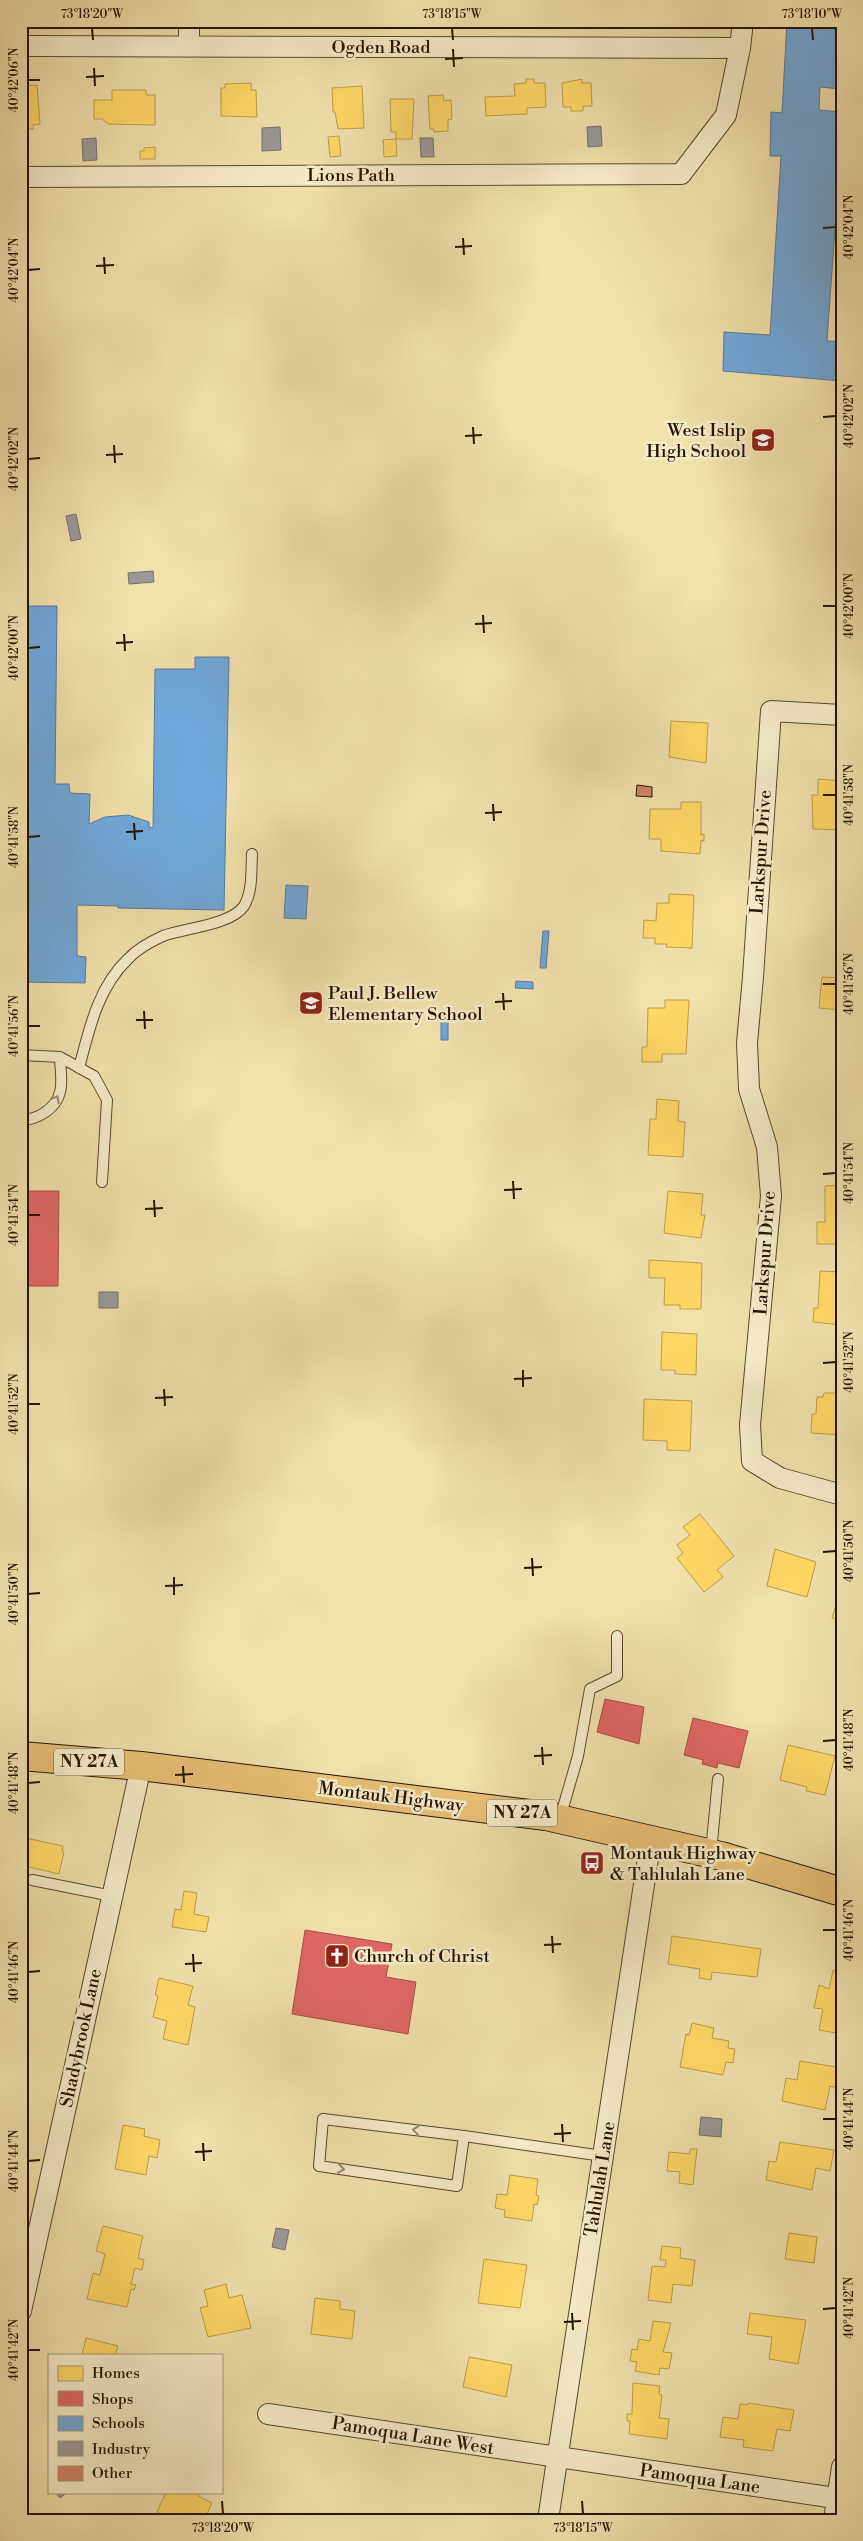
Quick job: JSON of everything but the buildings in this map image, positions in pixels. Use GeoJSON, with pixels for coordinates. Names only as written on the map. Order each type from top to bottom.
{"type":"FeatureCollection","features":[{"type":"Feature","properties":{"kind":"main road","name":"Montauk Highway"},"geometry":{"type":"LineString","coordinates":[[21,1756],[141,1766],[560,1819],[711,1853],[842,1892]]}},
{"type":"Feature","properties":{"kind":"street"},"geometry":{"type":"LineString","coordinates":[[189,21],[189,47]]}},
{"type":"Feature","properties":{"kind":"street"},"geometry":{"type":"LineString","coordinates":[[740,48],[743,21]]}},
{"type":"Feature","properties":{"kind":"street","name":"Ogden Road"},"geometry":{"type":"LineString","coordinates":[[21,46],[740,48]]}},
{"type":"Feature","properties":{"kind":"street","name":"Lions Path"},"geometry":{"type":"LineString","coordinates":[[21,177],[681,174],[726,115],[740,48]]}},
{"type":"Feature","properties":{"kind":"street","name":"Larkspur Drive"},"geometry":{"type":"LineString","coordinates":[[842,715],[771,711],[747,1043],[749,1089],[767,1147],[771,1196],[750,1425],[752,1461],[780,1478],[842,1494]]}},
{"type":"Feature","properties":{"kind":"street","name":"Shadybrook Lane"},"geometry":{"type":"LineString","coordinates":[[21,2311],[141,1766]]}},
{"type":"Feature","properties":{"kind":"street","name":"Tahlulah Lane"},"geometry":{"type":"LineString","coordinates":[[548,2520],[651,1838]]}},
{"type":"Feature","properties":{"kind":"street","name":"Pamoqua Lane West"},"geometry":{"type":"LineString","coordinates":[[268,2414],[558,2459]]}},
{"type":"Feature","properties":{"kind":"street","name":"Pamoqua Lane"},"geometry":{"type":"LineString","coordinates":[[558,2459],[839,2498]]}},
{"type":"Feature","properties":{"kind":"street"},"geometry":{"type":"LineString","coordinates":[[834,2520],[839,2498],[842,2467]]}},
{"type":"Feature","properties":{"kind":"lane"},"geometry":{"type":"LineString","coordinates":[[79,1068],[94,1015],[114,973],[130,957],[162,937],[230,918],[244,906],[250,892],[252,854]]}},
{"type":"Feature","properties":{"kind":"lane"},"geometry":{"type":"LineString","coordinates":[[21,1055],[60,1057],[94,1076],[107,1100],[102,1182]]}},
{"type":"Feature","properties":{"kind":"lane"},"geometry":{"type":"LineString","coordinates":[[21,1120],[32,1120],[51,1108],[60,1092],[60,1057]]}},
{"type":"Feature","properties":{"kind":"lane"},"geometry":{"type":"LineString","coordinates":[[560,1819],[578,1756],[590,1688],[617,1676],[616,1636]]}},
{"type":"Feature","properties":{"kind":"lane"},"geometry":{"type":"LineString","coordinates":[[711,1853],[718,1780]]}},
{"type":"Feature","properties":{"kind":"lane"},"geometry":{"type":"LineString","coordinates":[[32,1880],[112,1896]]}},
{"type":"Feature","properties":{"kind":"lane"},"geometry":{"type":"LineString","coordinates":[[464,2136],[457,2186],[319,2166],[323,2119],[464,2136],[603,2156]]}},
{"type":"Feature","properties":{"kind":"place","name":"West Islip High School"},"geometry":{"type":"Point","coordinates":[763,440]}},
{"type":"Feature","properties":{"kind":"place","name":"Paul J. Bellew Elementary School"},"geometry":{"type":"Point","coordinates":[311,1003]}},
{"type":"Feature","properties":{"kind":"place","name":"Montauk Highway & Tahlulah Lane"},"geometry":{"type":"Point","coordinates":[592,1863]}},
{"type":"Feature","properties":{"kind":"place","name":"Church of Christ"},"geometry":{"type":"Point","coordinates":[337,1956]}}]}
